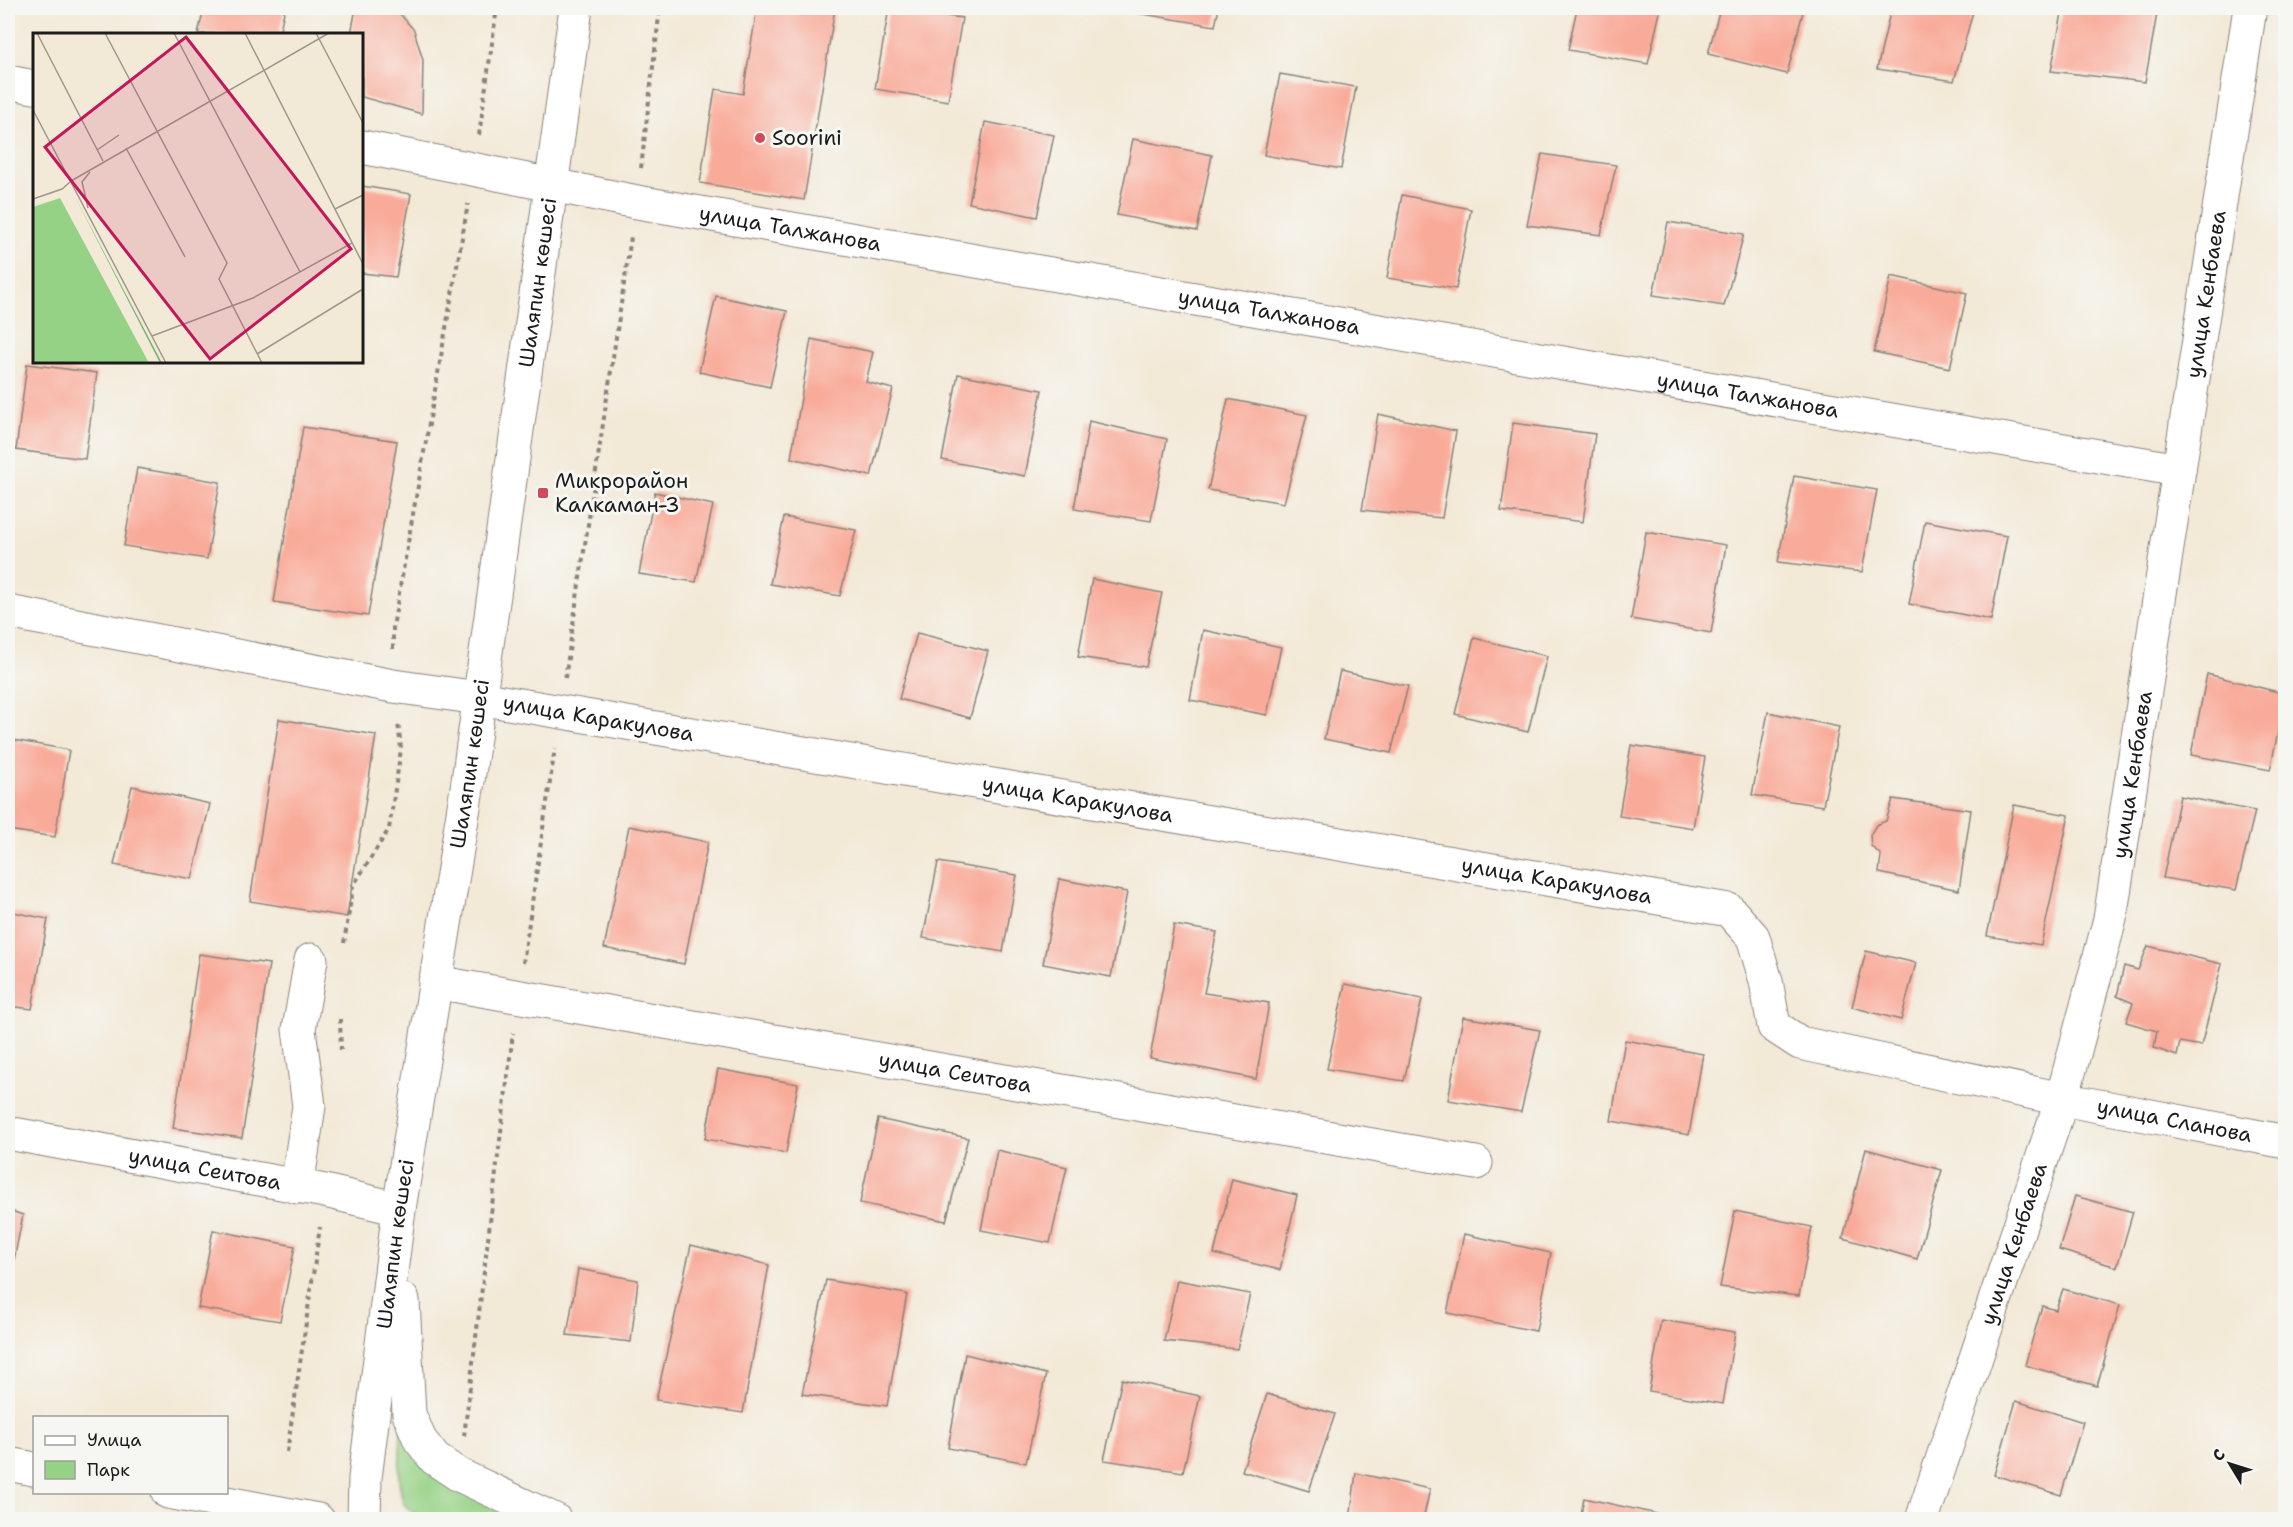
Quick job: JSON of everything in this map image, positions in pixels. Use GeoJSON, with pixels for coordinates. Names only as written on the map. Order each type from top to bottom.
{"type":"FeatureCollection","features":[{"type":"Feature","properties":{"kind":"street","name":"Шаляпин көшесі"},"geometry":{"type":"LineString","coordinates":[[364,1520],[365,1478],[399,1209],[480,698],[576,8]]}},
{"type":"Feature","properties":{"kind":"street","name":"улица Кенбаева"},"geometry":{"type":"LineString","coordinates":[[1922,1520],[2062,1099],[2110,919],[2250,8]]}},
{"type":"Feature","properties":{"kind":"street"},"geometry":{"type":"LineString","coordinates":[[8,82],[33,87]]}},
{"type":"Feature","properties":{"kind":"street","name":"улица Талжанова"},"geometry":{"type":"LineString","coordinates":[[363,147],[637,202],[2179,470]]}},
{"type":"Feature","properties":{"kind":"street","name":"улица Каракулова"},"geometry":{"type":"LineString","coordinates":[[8,612],[393,686],[480,698],[1729,910],[1753,937],[1766,981],[1774,1026],[1800,1043],[2062,1099]]}},
{"type":"Feature","properties":{"kind":"street"},"geometry":{"type":"LineString","coordinates":[[311,960],[299,1029],[309,1106],[311,1189]]}},
{"type":"Feature","properties":{"kind":"street","name":"улица Сеитова"},"geometry":{"type":"LineString","coordinates":[[435,982],[1476,1163]]}},
{"type":"Feature","properties":{"kind":"street","name":"улица Сланова"},"geometry":{"type":"LineString","coordinates":[[2062,1099],[2286,1142]]}},
{"type":"Feature","properties":{"kind":"street","name":"улица Сеитова"},"geometry":{"type":"LineString","coordinates":[[8,1133],[311,1189],[399,1209]]}},
{"type":"Feature","properties":{"kind":"street"},"geometry":{"type":"LineString","coordinates":[[399,1209],[409,1414],[420,1440],[435,1459],[459,1475],[555,1520]]}},
{"type":"Feature","properties":{"kind":"street"},"geometry":{"type":"LineString","coordinates":[[8,1464],[33,1469]]}},
{"type":"Feature","properties":{"kind":"street"},"geometry":{"type":"LineString","coordinates":[[179,1494],[318,1520]]}},
{"type":"Feature","properties":{"kind":"path"},"geometry":{"type":"LineString","coordinates":[[342,954],[353,886],[389,829],[401,749],[393,686],[393,627],[474,168],[497,8]]}},
{"type":"Feature","properties":{"kind":"path"},"geometry":{"type":"LineString","coordinates":[[459,1475],[486,1239],[518,995],[637,202],[660,8]]}},
{"type":"Feature","properties":{"kind":"path"},"geometry":{"type":"LineString","coordinates":[[339,1009],[341,1053]]}},
{"type":"Feature","properties":{"kind":"path"},"geometry":{"type":"LineString","coordinates":[[287,1452],[311,1189]]}},
{"type":"Feature","properties":{"kind":"green space"},"geometry":{"type":"Polygon","coordinates":[[[401,1425],[527,1519],[420,1519],[403,1503],[399,1481],[401,1425]]]}},
{"type":"Feature","properties":{"kind":"building"},"geometry":{"type":"Polygon","coordinates":[[[204,8],[285,8],[279,33],[198,33],[204,8]]]}},
{"type":"Feature","properties":{"kind":"building"},"geometry":{"type":"Polygon","coordinates":[[[356,8],[395,8],[414,30],[423,60],[422,114],[363,97],[363,33],[351,33],[356,8]]]}},
{"type":"Feature","properties":{"kind":"building","name":"Soorini"},"geometry":{"type":"Polygon","coordinates":[[[757,8],[835,8],[804,200],[700,183],[715,89],[743,94],[757,8]]]}},
{"type":"Feature","properties":{"kind":"building"},"geometry":{"type":"Polygon","coordinates":[[[889,8],[962,18],[948,101],[875,89],[889,8]]]}},
{"type":"Feature","properties":{"kind":"building"},"geometry":{"type":"Polygon","coordinates":[[[1137,8],[1219,8],[1215,26],[1136,13],[1137,8]]]}},
{"type":"Feature","properties":{"kind":"building"},"geometry":{"type":"Polygon","coordinates":[[[1577,8],[1661,8],[1648,64],[1568,50],[1577,8]]]}},
{"type":"Feature","properties":{"kind":"building"},"geometry":{"type":"Polygon","coordinates":[[[1720,8],[1804,8],[1787,74],[1708,54],[1720,8]]]}},
{"type":"Feature","properties":{"kind":"building"},"geometry":{"type":"Polygon","coordinates":[[[1891,8],[1974,8],[1954,81],[1877,69],[1891,8]]]}},
{"type":"Feature","properties":{"kind":"building"},"geometry":{"type":"Polygon","coordinates":[[[2063,8],[2158,8],[2145,82],[2051,71],[2063,8]]]}},
{"type":"Feature","properties":{"kind":"building"},"geometry":{"type":"Polygon","coordinates":[[[1280,74],[1356,87],[1341,169],[1264,155],[1280,74]]]}},
{"type":"Feature","properties":{"kind":"building"},"geometry":{"type":"Polygon","coordinates":[[[985,122],[1054,135],[1037,217],[969,203],[985,122]]]}},
{"type":"Feature","properties":{"kind":"building"},"geometry":{"type":"Polygon","coordinates":[[[1133,139],[1212,155],[1197,231],[1117,215],[1133,139]]]}},
{"type":"Feature","properties":{"kind":"building"},"geometry":{"type":"Polygon","coordinates":[[[1542,154],[1616,165],[1601,235],[1527,225],[1542,154]]]}},
{"type":"Feature","properties":{"kind":"building"},"geometry":{"type":"Polygon","coordinates":[[[363,186],[411,194],[396,277],[363,273],[363,186]]]}},
{"type":"Feature","properties":{"kind":"building"},"geometry":{"type":"Polygon","coordinates":[[[1402,195],[1471,209],[1456,289],[1387,278],[1402,195]]]}},
{"type":"Feature","properties":{"kind":"building"},"geometry":{"type":"Polygon","coordinates":[[[1668,222],[1744,234],[1724,306],[1653,295],[1668,222]]]}},
{"type":"Feature","properties":{"kind":"building"},"geometry":{"type":"Polygon","coordinates":[[[1891,276],[1967,293],[1950,368],[1874,352],[1891,276]]]}},
{"type":"Feature","properties":{"kind":"building"},"geometry":{"type":"Polygon","coordinates":[[[716,296],[787,311],[770,387],[699,372],[716,296]]]}},
{"type":"Feature","properties":{"kind":"building"},"geometry":{"type":"Polygon","coordinates":[[[811,339],[873,352],[866,382],[893,389],[871,476],[791,458],[811,339]]]}},
{"type":"Feature","properties":{"kind":"building"},"geometry":{"type":"Polygon","coordinates":[[[27,364],[97,373],[85,459],[16,450],[27,364]]]}},
{"type":"Feature","properties":{"kind":"building"},"geometry":{"type":"Polygon","coordinates":[[[958,374],[1042,390],[1025,476],[942,460],[958,374]]]}},
{"type":"Feature","properties":{"kind":"building"},"geometry":{"type":"Polygon","coordinates":[[[1228,399],[1307,415],[1284,503],[1208,490],[1228,399]]]}},
{"type":"Feature","properties":{"kind":"building"},"geometry":{"type":"Polygon","coordinates":[[[1378,414],[1456,431],[1442,518],[1362,510],[1378,414]]]}},
{"type":"Feature","properties":{"kind":"building"},"geometry":{"type":"Polygon","coordinates":[[[1089,421],[1167,439],[1151,521],[1074,509],[1089,421]]]}},
{"type":"Feature","properties":{"kind":"building"},"geometry":{"type":"Polygon","coordinates":[[[1513,423],[1595,434],[1583,522],[1501,511],[1513,423]]]}},
{"type":"Feature","properties":{"kind":"building"},"geometry":{"type":"Polygon","coordinates":[[[303,427],[397,441],[368,616],[274,602],[303,427]]]}},
{"type":"Feature","properties":{"kind":"building"},"geometry":{"type":"Polygon","coordinates":[[[137,468],[220,482],[207,559],[124,546],[137,468]]]}},
{"type":"Feature","properties":{"kind":"building"},"geometry":{"type":"Polygon","coordinates":[[[1794,476],[1877,490],[1862,572],[1778,562],[1794,476]]]}},
{"type":"Feature","properties":{"kind":"building"},"geometry":{"type":"Polygon","coordinates":[[[655,492],[713,505],[696,582],[639,574],[655,492]]]}},
{"type":"Feature","properties":{"kind":"building"},"geometry":{"type":"Polygon","coordinates":[[[784,517],[856,530],[840,596],[770,584],[784,517]]]}},
{"type":"Feature","properties":{"kind":"building"},"geometry":{"type":"Polygon","coordinates":[[[1925,521],[2007,536],[1991,620],[1909,604],[1925,521]]]}},
{"type":"Feature","properties":{"kind":"building"},"geometry":{"type":"Polygon","coordinates":[[[1646,532],[1726,545],[1711,633],[1631,619],[1646,532]]]}},
{"type":"Feature","properties":{"kind":"building"},"geometry":{"type":"Polygon","coordinates":[[[1092,579],[1162,593],[1146,667],[1078,657],[1092,579]]]}},
{"type":"Feature","properties":{"kind":"building"},"geometry":{"type":"Polygon","coordinates":[[[1203,630],[1281,647],[1267,715],[1190,700],[1203,630]]]}},
{"type":"Feature","properties":{"kind":"building"},"geometry":{"type":"Polygon","coordinates":[[[917,633],[988,651],[970,718],[899,699],[917,633]]]}},
{"type":"Feature","properties":{"kind":"building"},"geometry":{"type":"Polygon","coordinates":[[[1474,638],[1547,656],[1528,732],[1455,714],[1474,638]]]}},
{"type":"Feature","properties":{"kind":"building"},"geometry":{"type":"Polygon","coordinates":[[[1340,671],[1408,686],[1391,753],[1324,739],[1340,671]]]}},
{"type":"Feature","properties":{"kind":"building"},"geometry":{"type":"Polygon","coordinates":[[[2207,674],[2286,694],[2270,770],[2191,755],[2207,674]]]}},
{"type":"Feature","properties":{"kind":"building"},"geometry":{"type":"Polygon","coordinates":[[[1768,712],[1839,727],[1823,806],[1752,795],[1768,712]]]}},
{"type":"Feature","properties":{"kind":"building"},"geometry":{"type":"Polygon","coordinates":[[[279,719],[376,735],[347,917],[250,901],[279,719]]]}},
{"type":"Feature","properties":{"kind":"building"},"geometry":{"type":"Polygon","coordinates":[[[8,739],[69,750],[55,837],[8,830],[8,739]]]}},
{"type":"Feature","properties":{"kind":"building"},"geometry":{"type":"Polygon","coordinates":[[[1631,745],[1705,757],[1693,828],[1619,816],[1631,745]]]}},
{"type":"Feature","properties":{"kind":"building"},"geometry":{"type":"Polygon","coordinates":[[[132,786],[210,804],[192,879],[114,865],[132,786]]]}},
{"type":"Feature","properties":{"kind":"building"},"geometry":{"type":"Polygon","coordinates":[[[2180,796],[2255,811],[2236,890],[2163,878],[2180,796]]]}},
{"type":"Feature","properties":{"kind":"building"},"geometry":{"type":"Polygon","coordinates":[[[1893,799],[1971,810],[1959,890],[1879,873],[1881,855],[1871,846],[1870,835],[1876,825],[1886,821],[1893,799]]]}},
{"type":"Feature","properties":{"kind":"building"},"geometry":{"type":"Polygon","coordinates":[[[2014,805],[2069,815],[2041,945],[1987,936],[2014,805]]]}},
{"type":"Feature","properties":{"kind":"building"},"geometry":{"type":"Polygon","coordinates":[[[629,826],[708,842],[684,964],[604,948],[629,826]]]}},
{"type":"Feature","properties":{"kind":"building"},"geometry":{"type":"Polygon","coordinates":[[[938,862],[1017,875],[1003,952],[923,938],[938,862]]]}},
{"type":"Feature","properties":{"kind":"building"},"geometry":{"type":"Polygon","coordinates":[[[1059,879],[1127,892],[1111,977],[1043,964],[1059,879]]]}},
{"type":"Feature","properties":{"kind":"building"},"geometry":{"type":"Polygon","coordinates":[[[8,911],[48,919],[32,1009],[8,1006],[8,911]]]}},
{"type":"Feature","properties":{"kind":"building"},"geometry":{"type":"Polygon","coordinates":[[[1174,925],[1217,932],[1204,993],[1269,1003],[1256,1079],[1150,1058],[1174,925]]]}},
{"type":"Feature","properties":{"kind":"building"},"geometry":{"type":"Polygon","coordinates":[[[2148,946],[2222,964],[2201,1046],[2180,1042],[2177,1056],[2154,1048],[2157,1031],[2126,1022],[2133,1003],[2117,996],[2124,966],[2138,970],[2148,946]]]}},
{"type":"Feature","properties":{"kind":"building"},"geometry":{"type":"Polygon","coordinates":[[[1866,951],[1916,963],[1901,1020],[1852,1007],[1866,951]]]}},
{"type":"Feature","properties":{"kind":"building"},"geometry":{"type":"Polygon","coordinates":[[[199,954],[269,964],[242,1138],[173,1128],[199,954]]]}},
{"type":"Feature","properties":{"kind":"building"},"geometry":{"type":"Polygon","coordinates":[[[1345,984],[1422,999],[1404,1081],[1327,1069],[1345,984]]]}},
{"type":"Feature","properties":{"kind":"building"},"geometry":{"type":"Polygon","coordinates":[[[1463,1017],[1540,1030],[1521,1112],[1448,1100],[1463,1017]]]}},
{"type":"Feature","properties":{"kind":"building"},"geometry":{"type":"Polygon","coordinates":[[[1625,1040],[1703,1054],[1689,1135],[1611,1121],[1625,1040]]]}},
{"type":"Feature","properties":{"kind":"building"},"geometry":{"type":"Polygon","coordinates":[[[718,1069],[798,1084],[786,1153],[705,1139],[718,1069]]]}},
{"type":"Feature","properties":{"kind":"building"},"geometry":{"type":"Polygon","coordinates":[[[878,1119],[968,1138],[946,1221],[860,1203],[878,1119]]]}},
{"type":"Feature","properties":{"kind":"building"},"geometry":{"type":"Polygon","coordinates":[[[1866,1149],[1942,1170],[1917,1259],[1843,1238],[1866,1149]]]}},
{"type":"Feature","properties":{"kind":"building"},"geometry":{"type":"Polygon","coordinates":[[[997,1150],[1067,1167],[1050,1243],[981,1230],[997,1150]]]}},
{"type":"Feature","properties":{"kind":"building"},"geometry":{"type":"Polygon","coordinates":[[[1232,1179],[1297,1195],[1280,1270],[1214,1254],[1232,1179]]]}},
{"type":"Feature","properties":{"kind":"building"},"geometry":{"type":"Polygon","coordinates":[[[2075,1196],[2133,1212],[2117,1267],[2059,1250],[2075,1196]]]}},
{"type":"Feature","properties":{"kind":"building"},"geometry":{"type":"Polygon","coordinates":[[[8,1210],[23,1215],[10,1280],[8,1280],[8,1210]]]}},
{"type":"Feature","properties":{"kind":"building"},"geometry":{"type":"Polygon","coordinates":[[[1735,1211],[1812,1227],[1799,1296],[1720,1287],[1735,1211]]]}},
{"type":"Feature","properties":{"kind":"building"},"geometry":{"type":"Polygon","coordinates":[[[213,1230],[295,1246],[280,1321],[198,1308],[213,1230]]]}},
{"type":"Feature","properties":{"kind":"building"},"geometry":{"type":"Polygon","coordinates":[[[1464,1234],[1551,1253],[1536,1331],[1447,1313],[1464,1234]]]}},
{"type":"Feature","properties":{"kind":"building"},"geometry":{"type":"Polygon","coordinates":[[[691,1245],[769,1265],[743,1413],[656,1400],[691,1245]]]}},
{"type":"Feature","properties":{"kind":"building"},"geometry":{"type":"Polygon","coordinates":[[[578,1269],[638,1280],[631,1342],[567,1335],[578,1269]]]}},
{"type":"Feature","properties":{"kind":"building"},"geometry":{"type":"Polygon","coordinates":[[[826,1280],[907,1294],[887,1406],[802,1394],[826,1280]]]}},
{"type":"Feature","properties":{"kind":"building"},"geometry":{"type":"Polygon","coordinates":[[[1177,1280],[1250,1294],[1237,1349],[1164,1341],[1177,1280]]]}},
{"type":"Feature","properties":{"kind":"building"},"geometry":{"type":"Polygon","coordinates":[[[2063,1289],[2120,1305],[2097,1386],[2025,1365],[2042,1306],[2056,1310],[2063,1289]]]}},
{"type":"Feature","properties":{"kind":"building"},"geometry":{"type":"Polygon","coordinates":[[[1661,1320],[1735,1332],[1723,1404],[1649,1391],[1661,1320]]]}},
{"type":"Feature","properties":{"kind":"building"},"geometry":{"type":"Polygon","coordinates":[[[965,1354],[1046,1374],[1026,1463],[948,1448],[965,1354]]]}},
{"type":"Feature","properties":{"kind":"building"},"geometry":{"type":"Polygon","coordinates":[[[1122,1379],[1200,1396],[1183,1472],[1104,1460],[1122,1379]]]}},
{"type":"Feature","properties":{"kind":"building"},"geometry":{"type":"Polygon","coordinates":[[[1267,1394],[1335,1414],[1309,1491],[1242,1471],[1267,1394]]]}},
{"type":"Feature","properties":{"kind":"building"},"geometry":{"type":"Polygon","coordinates":[[[2016,1401],[2083,1422],[2061,1495],[1994,1475],[2016,1401]]]}},
{"type":"Feature","properties":{"kind":"building"},"geometry":{"type":"Polygon","coordinates":[[[1356,1473],[1430,1489],[1423,1520],[1350,1520],[1356,1473]]]}},
{"type":"Feature","properties":{"kind":"building"},"geometry":{"type":"Polygon","coordinates":[[[1584,1498],[1680,1519],[1680,1520],[1580,1520],[1584,1498]]]}},
{"type":"Feature","properties":{"kind":"place","name":"Soorini"},"geometry":{"type":"Point","coordinates":[760,138]}},
{"type":"Feature","properties":{"kind":"place","name":"Микрорайон Калкаман-3"},"geometry":{"type":"Point","coordinates":[543,493]}}]}
